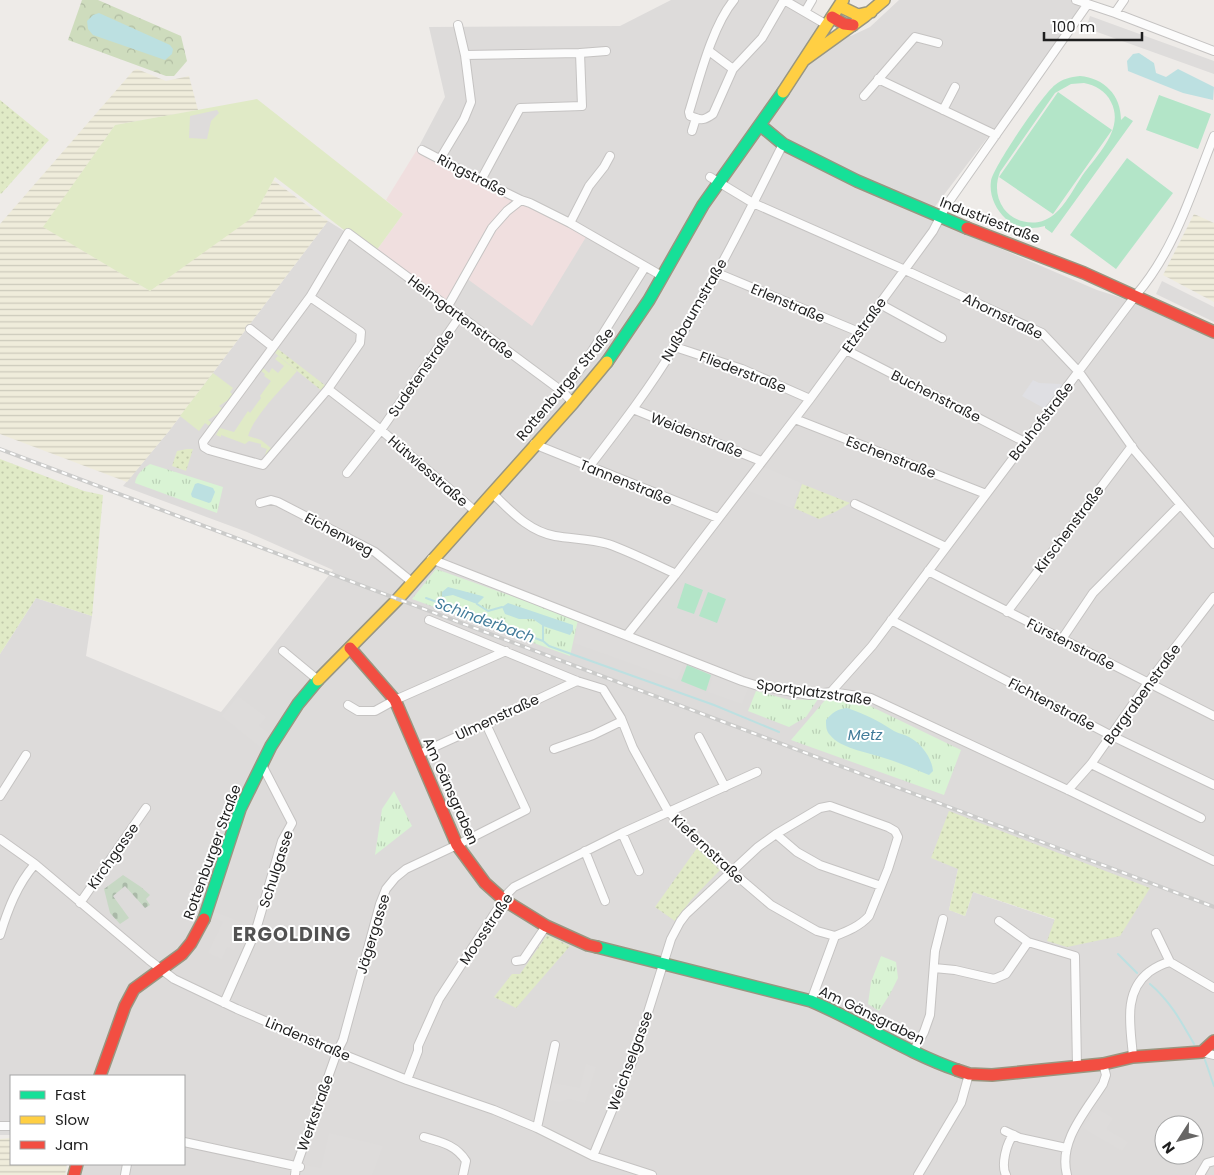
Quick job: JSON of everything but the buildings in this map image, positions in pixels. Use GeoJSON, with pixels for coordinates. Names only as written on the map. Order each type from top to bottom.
{"type":"FeatureCollection","features":[{"type":"Feature","properties":{"kind":"main road"},"geometry":{"type":"LineString","coordinates":[[804,60],[872,12],[884,0]]}},
{"type":"Feature","properties":{"kind":"main road"},"geometry":{"type":"LineString","coordinates":[[841,3],[858,15],[872,12]]}},
{"type":"Feature","properties":{"kind":"main road","name":"Rottenburger Straße"},"geometry":{"type":"LineString","coordinates":[[100,1075],[125,1006],[134,988],[182,954],[191,943],[204,920],[240,809],[280,731],[298,704],[318,680],[412,582],[475,512],[534,444],[573,403],[612,355],[662,276],[714,180],[760,125],[841,3]]}},
{"type":"Feature","properties":{"kind":"main road"},"geometry":{"type":"LineString","coordinates":[[830,21],[853,25]]}},
{"type":"Feature","properties":{"kind":"main road","name":"Industriestraße"},"geometry":{"type":"LineString","coordinates":[[760,125],[783,144],[857,181],[940,217],[1084,273],[1214,332]]}},
{"type":"Feature","properties":{"kind":"main road","name":"Am Gänsgraben"},"geometry":{"type":"LineString","coordinates":[[350,648],[395,700],[457,845],[485,883],[504,900],[546,926],[588,946],[812,1001],[913,1052],[969,1074],[992,1075],[1103,1064],[1133,1057],[1208,1053]]}},
{"type":"Feature","properties":{"kind":"main road"},"geometry":{"type":"LineString","coordinates":[[1208,1053],[1214,1041]]}},
{"type":"Feature","properties":{"kind":"street"},"geometry":{"type":"LineString","coordinates":[[734,0],[724,16],[709,51],[689,112],[690,116],[701,120],[713,114],[733,69],[762,38],[784,0],[805,12],[830,21]]}},
{"type":"Feature","properties":{"kind":"street"},"geometry":{"type":"LineString","coordinates":[[805,12],[812,0]]}},
{"type":"Feature","properties":{"kind":"street"},"geometry":{"type":"LineString","coordinates":[[1076,0],[1214,51]]}},
{"type":"Feature","properties":{"kind":"street"},"geometry":{"type":"LineString","coordinates":[[1115,13],[1124,0]]}},
{"type":"Feature","properties":{"kind":"street","name":"Etzstraße"},"geometry":{"type":"LineString","coordinates":[[627,635],[795,419],[933,232],[946,206],[1087,5]]}},
{"type":"Feature","properties":{"kind":"street"},"geometry":{"type":"LineString","coordinates":[[440,159],[464,119],[471,102],[465,55],[458,25]]}},
{"type":"Feature","properties":{"kind":"street"},"geometry":{"type":"LineString","coordinates":[[864,96],[915,37],[938,43]]}},
{"type":"Feature","properties":{"kind":"street"},"geometry":{"type":"LineString","coordinates":[[465,55],[606,51]]}},
{"type":"Feature","properties":{"kind":"street"},"geometry":{"type":"LineString","coordinates":[[709,51],[733,69]]}},
{"type":"Feature","properties":{"kind":"street"},"geometry":{"type":"LineString","coordinates":[[481,180],[520,108],[582,106],[580,53]]}},
{"type":"Feature","properties":{"kind":"street"},"geometry":{"type":"LineString","coordinates":[[878,79],[996,135]]}},
{"type":"Feature","properties":{"kind":"street"},"geometry":{"type":"LineString","coordinates":[[943,110],[955,86]]}},
{"type":"Feature","properties":{"kind":"street"},"geometry":{"type":"LineString","coordinates":[[692,131],[696,118]]}},
{"type":"Feature","properties":{"kind":"street","name":"Bauhofstraße"},"geometry":{"type":"LineString","coordinates":[[831,692],[872,646],[1149,280],[1171,245],[1214,136]]}},
{"type":"Feature","properties":{"kind":"street","name":"Nußbaumstraße"},"geometry":{"type":"LineString","coordinates":[[589,467],[633,409],[675,347],[717,273],[783,144]]}},
{"type":"Feature","properties":{"kind":"street","name":"Ringstraße"},"geometry":{"type":"LineString","coordinates":[[422,150],[570,223],[662,276]]}},
{"type":"Feature","properties":{"kind":"street"},"geometry":{"type":"LineString","coordinates":[[570,223],[589,186],[610,156]]}},
{"type":"Feature","properties":{"kind":"street","name":"Ahornstraße"},"geometry":{"type":"LineString","coordinates":[[714,180],[753,204],[905,270],[1042,333],[1078,372],[1132,446],[1214,544]]}},
{"type":"Feature","properties":{"kind":"street","name":"Ringstraße"},"geometry":{"type":"LineString","coordinates":[[448,306],[492,228],[507,211],[521,200]]}},
{"type":"Feature","properties":{"kind":"street","name":"Heimgartenstraße"},"geometry":{"type":"LineString","coordinates":[[310,297],[348,234],[563,392],[573,403]]}},
{"type":"Feature","properties":{"kind":"street"},"geometry":{"type":"LineString","coordinates":[[563,392],[584,364],[645,267]]}},
{"type":"Feature","properties":{"kind":"street","name":"Erlenstraße"},"geometry":{"type":"LineString","coordinates":[[717,273],[859,332]]}},
{"type":"Feature","properties":{"kind":"street"},"geometry":{"type":"LineString","coordinates":[[310,297],[361,332],[360,343],[328,389],[263,465],[204,447],[203,442],[273,347],[310,297]]}},
{"type":"Feature","properties":{"kind":"street"},"geometry":{"type":"LineString","coordinates":[[880,304],[942,338]]}},
{"type":"Feature","properties":{"kind":"street","name":"Sudetenstraße"},"geometry":{"type":"LineString","coordinates":[[381,430],[460,316]]}},
{"type":"Feature","properties":{"kind":"street"},"geometry":{"type":"LineString","coordinates":[[250,330],[273,347]]}},
{"type":"Feature","properties":{"kind":"street","name":"Fliederstraße"},"geometry":{"type":"LineString","coordinates":[[675,347],[742,369],[810,399]]}},
{"type":"Feature","properties":{"kind":"street","name":"Buchenstraße"},"geometry":{"type":"LineString","coordinates":[[846,350],[1025,442]]}},
{"type":"Feature","properties":{"kind":"street","name":"Hütwiesstraße"},"geometry":{"type":"LineString","coordinates":[[328,389],[381,430],[475,512]]}},
{"type":"Feature","properties":{"kind":"street","name":"Weidenstraße"},"geometry":{"type":"LineString","coordinates":[[633,409],[761,461]]}},
{"type":"Feature","properties":{"kind":"street","name":"Eschenstraße"},"geometry":{"type":"LineString","coordinates":[[795,419],[986,494]]}},
{"type":"Feature","properties":{"kind":"street","name":"Hütwiesstraße"},"geometry":{"type":"LineString","coordinates":[[347,473],[381,430]]}},
{"type":"Feature","properties":{"kind":"street","name":"Tannenstraße"},"geometry":{"type":"LineString","coordinates":[[534,444],[718,518]]}},
{"type":"Feature","properties":{"kind":"street","name":"Kirschenstraße"},"geometry":{"type":"LineString","coordinates":[[1007,612],[1132,446]]}},
{"type":"Feature","properties":{"kind":"street"},"geometry":{"type":"LineString","coordinates":[[492,493],[526,524],[541,533],[609,544],[676,574]]}},
{"type":"Feature","properties":{"kind":"street","name":"Eichenweg"},"geometry":{"type":"LineString","coordinates":[[260,502],[271,500],[278,502],[375,552],[412,582]]}},
{"type":"Feature","properties":{"kind":"street"},"geometry":{"type":"LineString","coordinates":[[855,504],[946,547]]}},
{"type":"Feature","properties":{"kind":"street"},"geometry":{"type":"LineString","coordinates":[[1062,639],[1092,593],[1180,505]]}},
{"type":"Feature","properties":{"kind":"street","name":"Sportplatzstraße"},"geometry":{"type":"LineString","coordinates":[[431,560],[755,685],[808,694],[831,692],[871,698],[1068,790],[1214,862]]}},
{"type":"Feature","properties":{"kind":"street","name":"Fürstenstraße"},"geometry":{"type":"LineString","coordinates":[[928,571],[1147,684],[1214,716]]}},
{"type":"Feature","properties":{"kind":"street","name":"Bargrabenstraße"},"geometry":{"type":"LineString","coordinates":[[1068,790],[1091,764],[1147,684],[1214,596]]}},
{"type":"Feature","properties":{"kind":"street","name":"Kiefernstraße"},"geometry":{"type":"LineString","coordinates":[[429,620],[577,681],[603,689],[622,721],[633,748],[668,811],[703,847],[771,905],[817,931],[835,936]]}},
{"type":"Feature","properties":{"kind":"street","name":"Fichtenstraße"},"geometry":{"type":"LineString","coordinates":[[891,620],[1112,736],[1214,785]]}},
{"type":"Feature","properties":{"kind":"street"},"geometry":{"type":"LineString","coordinates":[[283,651],[318,680]]}},
{"type":"Feature","properties":{"kind":"street"},"geometry":{"type":"LineString","coordinates":[[348,705],[358,711],[375,711],[395,700],[506,651]]}},
{"type":"Feature","properties":{"kind":"street","name":"Ulmenstraße"},"geometry":{"type":"LineString","coordinates":[[418,754],[577,681]]}},
{"type":"Feature","properties":{"kind":"street"},"geometry":{"type":"LineString","coordinates":[[554,750],[593,735],[622,721]]}},
{"type":"Feature","properties":{"kind":"street","name":"Jägergasse"},"geometry":{"type":"LineString","coordinates":[[337,1052],[343,1040],[380,904],[386,889],[406,869],[526,810],[486,724]]}},
{"type":"Feature","properties":{"kind":"street"},"geometry":{"type":"LineString","coordinates":[[699,737],[725,787]]}},
{"type":"Feature","properties":{"kind":"street"},"geometry":{"type":"LineString","coordinates":[[0,796],[26,755]]}},
{"type":"Feature","properties":{"kind":"street","name":"Schulgasse"},"geometry":{"type":"LineString","coordinates":[[224,1003],[255,934],[282,841],[292,823],[262,764]]}},
{"type":"Feature","properties":{"kind":"street"},"geometry":{"type":"LineString","coordinates":[[1091,764],[1201,818]]}},
{"type":"Feature","properties":{"kind":"street","name":"Moosstraße"},"geometry":{"type":"LineString","coordinates":[[407,1080],[418,1051],[418,1046],[439,999],[514,887],[622,832],[757,772]]}},
{"type":"Feature","properties":{"kind":"street","name":"Weichselgasse"},"geometry":{"type":"LineString","coordinates":[[593,1156],[636,1052],[662,964],[680,922],[695,904],[776,834],[825,806],[830,806],[895,831],[898,837],[881,886]]}},
{"type":"Feature","properties":{"kind":"street","name":"Kirchgasse"},"geometry":{"type":"LineString","coordinates":[[80,903],[146,808]]}},
{"type":"Feature","properties":{"kind":"street"},"geometry":{"type":"LineString","coordinates":[[622,832],[639,871]]}},
{"type":"Feature","properties":{"kind":"street"},"geometry":{"type":"LineString","coordinates":[[776,834],[797,852],[820,865],[881,886],[869,916],[864,922],[835,936],[812,1001]]}},
{"type":"Feature","properties":{"kind":"street","name":"Lindenstraße"},"geometry":{"type":"LineString","coordinates":[[0,839],[34,864],[174,979],[337,1052],[537,1128],[593,1156],[634,1173],[652,1175]]}},
{"type":"Feature","properties":{"kind":"street"},"geometry":{"type":"LineString","coordinates":[[585,851],[605,901]]}},
{"type":"Feature","properties":{"kind":"street"},"geometry":{"type":"LineString","coordinates":[[0,935],[16,892],[34,864]]}},
{"type":"Feature","properties":{"kind":"street"},"geometry":{"type":"LineString","coordinates":[[913,1052],[924,1032],[930,1015],[935,950],[943,919]]}},
{"type":"Feature","properties":{"kind":"street"},"geometry":{"type":"LineString","coordinates":[[999,922],[1028,942],[1076,956],[1077,1066]]}},
{"type":"Feature","properties":{"kind":"street"},"geometry":{"type":"LineString","coordinates":[[516,961],[523,960],[546,926]]}},
{"type":"Feature","properties":{"kind":"street"},"geometry":{"type":"LineString","coordinates":[[1156,933],[1170,962],[1214,988]]}},
{"type":"Feature","properties":{"kind":"street"},"geometry":{"type":"LineString","coordinates":[[934,968],[955,970],[994,979],[1006,974],[1028,942]]}},
{"type":"Feature","properties":{"kind":"street"},"geometry":{"type":"LineString","coordinates":[[1133,1057],[1130,1013],[1132,996],[1136,986],[1145,976],[1162,964],[1170,962]]}},
{"type":"Feature","properties":{"kind":"street"},"geometry":{"type":"LineString","coordinates":[[537,1128],[555,1045]]}},
{"type":"Feature","properties":{"kind":"street","name":"Werkstraße"},"geometry":{"type":"LineString","coordinates":[[297,1170],[337,1052]]}},
{"type":"Feature","properties":{"kind":"street"},"geometry":{"type":"LineString","coordinates":[[1067,1175],[1065,1168],[1066,1148],[1070,1136],[1103,1084],[1106,1075],[1103,1064]]}},
{"type":"Feature","properties":{"kind":"street"},"geometry":{"type":"LineString","coordinates":[[918,1175],[961,1104],[969,1074]]}},
{"type":"Feature","properties":{"kind":"street"},"geometry":{"type":"LineString","coordinates":[[1005,1131],[1020,1138],[1066,1148]]}},
{"type":"Feature","properties":{"kind":"street"},"geometry":{"type":"LineString","coordinates":[[1006,1175],[1004,1168],[1007,1153],[1010,1139],[1014,1135]]}},
{"type":"Feature","properties":{"kind":"street"},"geometry":{"type":"LineString","coordinates":[[424,1137],[449,1145],[461,1152],[466,1161],[463,1175]]}},
{"type":"Feature","properties":{"kind":"street"},"geometry":{"type":"LineString","coordinates":[[185,1142],[297,1170]]}},
{"type":"Feature","properties":{"kind":"street"},"geometry":{"type":"LineString","coordinates":[[1200,1175],[1207,1163],[1214,1161]]}},
{"type":"Feature","properties":{"kind":"shaded area"},"geometry":{"type":"Polygon","coordinates":[[[671,0],[811,0],[805,12],[832,33],[851,36],[870,27],[899,0],[1076,0],[1087,5],[927,217],[1097,290],[1122,298],[1214,339],[1214,1175],[67,1175],[70,1165],[185,1165],[185,1075],[10,1075],[10,1135],[0,1135],[0,654],[36,598],[92,616],[86,656],[221,712],[333,570],[247,532],[123,486],[169,431],[328,221],[376,251],[446,301],[466,277],[585,238],[509,195],[467,175],[418,148],[445,97],[429,27],[620,26],[671,0]],[[958,869],[949,910],[965,916],[973,892],[1056,920],[1120,936],[958,869]]]}},
{"type":"Feature","properties":{"kind":"shaded area"},"geometry":{"type":"Polygon","coordinates":[[[1090,16],[1214,61],[1214,74],[1086,28],[1090,16]]]}},
{"type":"Feature","properties":{"kind":"shaded area"},"geometry":{"type":"Polygon","coordinates":[[[137,69],[166,81],[189,76],[198,110],[115,125],[44,227],[150,291],[255,214],[273,180],[328,221],[169,431],[127,482],[0,434],[0,224],[133,71],[137,69]]]}},
{"type":"Feature","properties":{"kind":"shaded area"},"geometry":{"type":"Polygon","coordinates":[[[217,110],[219,113],[211,121],[207,139],[189,138],[190,116],[217,110]]]}},
{"type":"Feature","properties":{"kind":"shaded area"},"geometry":{"type":"Polygon","coordinates":[[[418,148],[586,237],[532,326],[466,278],[446,301],[376,251],[403,214],[386,200],[418,148]]]}},
{"type":"Feature","properties":{"kind":"shaded area"},"geometry":{"type":"Polygon","coordinates":[[[1194,214],[1214,223],[1214,302],[1163,275],[1194,214]]]}},
{"type":"Feature","properties":{"kind":"shaded area"},"geometry":{"type":"Polygon","coordinates":[[[1162,281],[1214,307],[1214,322],[1156,294],[1162,281]]]}},
{"type":"Feature","properties":{"kind":"shaded area"},"geometry":{"type":"Polygon","coordinates":[[[1033,380],[1039,383],[1061,384],[1065,388],[1049,411],[1022,396],[1033,380]]]}},
{"type":"Feature","properties":{"kind":"shaded area"},"geometry":{"type":"Polygon","coordinates":[[[762,466],[801,483],[792,508],[744,489],[762,466]]]}},
{"type":"Feature","properties":{"kind":"shaded area"},"geometry":{"type":"Polygon","coordinates":[[[579,624],[684,664],[677,680],[574,643],[579,624]]]}},
{"type":"Feature","properties":{"kind":"shaded area"},"geometry":{"type":"Polygon","coordinates":[[[714,674],[749,686],[742,704],[708,692],[714,674]]]}},
{"type":"Feature","properties":{"kind":"shaded area"},"geometry":{"type":"Polygon","coordinates":[[[238,696],[266,717],[259,726],[270,734],[260,747],[222,716],[238,696]]]}},
{"type":"Feature","properties":{"kind":"shaded area"},"geometry":{"type":"Polygon","coordinates":[[[215,912],[246,924],[234,950],[227,947],[222,959],[208,953],[223,922],[213,917],[215,912]]]}},
{"type":"Feature","properties":{"kind":"shaded area"},"geometry":{"type":"Polygon","coordinates":[[[586,1064],[596,1067],[585,1103],[569,1099],[560,1102],[544,1099],[547,1082],[580,1088],[586,1064]]]}},
{"type":"Feature","properties":{"kind":"shaded area"},"geometry":{"type":"Polygon","coordinates":[[[1096,1108],[1113,1118],[1106,1129],[1128,1142],[1122,1151],[1083,1128],[1096,1108]]]}},
{"type":"Feature","properties":{"kind":"shaded area"},"geometry":{"type":"Polygon","coordinates":[[[329,1133],[383,1146],[372,1175],[299,1175],[300,1164],[321,1168],[329,1133]]]}},
{"type":"Feature","properties":{"kind":"shaded area"},"geometry":{"type":"Polygon","coordinates":[[[10,1138],[10,1165],[67,1165],[65,1175],[0,1175],[0,1139],[10,1138]]]}},
{"type":"Feature","properties":{"kind":"green space"},"geometry":{"type":"Polygon","coordinates":[[[82,0],[98,0],[181,36],[187,61],[174,76],[166,76],[68,40],[82,0]]]}},
{"type":"Feature","properties":{"kind":"green space"},"geometry":{"type":"Polygon","coordinates":[[[1080,76],[1097,80],[1110,89],[1118,103],[1121,120],[1125,116],[1133,121],[1052,233],[1045,226],[1029,228],[1019,226],[1006,219],[994,202],[991,181],[994,173],[1019,131],[1049,91],[1060,81],[1080,76]],[[1071,84],[1055,93],[1000,172],[997,182],[998,196],[1001,205],[1012,217],[1034,223],[1051,217],[1066,201],[1107,141],[1112,132],[1114,122],[1111,102],[1100,89],[1088,84],[1071,84]]]}},
{"type":"Feature","properties":{"kind":"green space"},"geometry":{"type":"Polygon","coordinates":[[[1058,92],[1112,130],[1053,214],[999,177],[1058,92]]]}},
{"type":"Feature","properties":{"kind":"green space"},"geometry":{"type":"Polygon","coordinates":[[[1159,95],[1211,114],[1198,149],[1146,130],[1159,95]]]}},
{"type":"Feature","properties":{"kind":"green space"},"geometry":{"type":"Polygon","coordinates":[[[257,99],[403,214],[376,251],[348,233],[275,177],[255,214],[249,220],[150,291],[43,227],[115,125],[257,99]]]}},
{"type":"Feature","properties":{"kind":"green space"},"geometry":{"type":"Polygon","coordinates":[[[0,100],[49,140],[1,194],[0,193],[0,100]]]}},
{"type":"Feature","properties":{"kind":"green space"},"geometry":{"type":"Polygon","coordinates":[[[1127,158],[1173,193],[1116,269],[1070,235],[1127,158]]]}},
{"type":"Feature","properties":{"kind":"green space"},"geometry":{"type":"Polygon","coordinates":[[[278,349],[326,386],[322,391],[275,353],[278,349]]]}},
{"type":"Feature","properties":{"kind":"green space"},"geometry":{"type":"Polygon","coordinates":[[[278,356],[297,371],[256,419],[248,436],[261,440],[272,449],[267,456],[265,455],[267,449],[261,447],[261,444],[249,441],[245,444],[216,435],[220,428],[234,432],[248,411],[250,413],[271,381],[264,376],[265,374],[261,371],[263,368],[269,373],[272,368],[278,373],[284,366],[275,359],[278,356]]]}},
{"type":"Feature","properties":{"kind":"green space"},"geometry":{"type":"Polygon","coordinates":[[[213,373],[233,388],[230,392],[234,396],[219,406],[224,410],[208,420],[213,424],[211,427],[205,423],[199,431],[180,416],[213,373]]]}},
{"type":"Feature","properties":{"kind":"green space"},"geometry":{"type":"Polygon","coordinates":[[[193,449],[186,471],[172,466],[177,451],[193,449]]]}},
{"type":"Feature","properties":{"kind":"green space"},"geometry":{"type":"Polygon","coordinates":[[[0,459],[84,491],[103,495],[92,616],[36,598],[0,654],[0,459]]]}},
{"type":"Feature","properties":{"kind":"green space"},"geometry":{"type":"Polygon","coordinates":[[[150,464],[223,487],[217,513],[135,483],[140,472],[150,464]]]}},
{"type":"Feature","properties":{"kind":"green space"},"geometry":{"type":"Polygon","coordinates":[[[802,484],[850,503],[819,519],[794,508],[802,484]]]}},
{"type":"Feature","properties":{"kind":"green space"},"geometry":{"type":"Polygon","coordinates":[[[436,569],[578,620],[570,656],[412,599],[436,569]]]}},
{"type":"Feature","properties":{"kind":"green space"},"geometry":{"type":"Polygon","coordinates":[[[685,583],[703,590],[694,614],[677,608],[685,583]]]}},
{"type":"Feature","properties":{"kind":"green space"},"geometry":{"type":"Polygon","coordinates":[[[708,592],[726,599],[717,623],[699,616],[708,592]]]}},
{"type":"Feature","properties":{"kind":"green space"},"geometry":{"type":"Polygon","coordinates":[[[687,665],[711,675],[706,691],[681,681],[687,665]]]}},
{"type":"Feature","properties":{"kind":"green space"},"geometry":{"type":"Polygon","coordinates":[[[756,691],[790,700],[818,699],[806,717],[789,727],[748,711],[756,691]]]}},
{"type":"Feature","properties":{"kind":"green space"},"geometry":{"type":"Polygon","coordinates":[[[826,699],[870,706],[961,750],[944,795],[791,740],[826,699]]]}},
{"type":"Feature","properties":{"kind":"green space"},"geometry":{"type":"Polygon","coordinates":[[[394,791],[412,826],[375,855],[382,809],[394,791]]]}},
{"type":"Feature","properties":{"kind":"green space"},"geometry":{"type":"Polygon","coordinates":[[[949,811],[1150,888],[1120,936],[1067,947],[1047,941],[1055,919],[973,892],[965,916],[949,910],[958,869],[931,858],[949,811]]]}},
{"type":"Feature","properties":{"kind":"green space"},"geometry":{"type":"Polygon","coordinates":[[[697,848],[720,870],[691,900],[675,921],[655,907],[697,848]]]}},
{"type":"Feature","properties":{"kind":"green space"},"geometry":{"type":"Polygon","coordinates":[[[123,875],[150,895],[146,899],[150,905],[145,908],[125,886],[113,896],[129,918],[120,924],[110,913],[104,889],[123,875]]]}},
{"type":"Feature","properties":{"kind":"green space"},"geometry":{"type":"Polygon","coordinates":[[[547,935],[570,946],[516,1008],[494,997],[512,974],[520,974],[547,935]]]}},
{"type":"Feature","properties":{"kind":"green space"},"geometry":{"type":"Polygon","coordinates":[[[881,956],[896,962],[898,978],[879,1011],[868,1004],[871,982],[881,956]]]}},
{"type":"Feature","properties":{"kind":"water"},"geometry":{"type":"Polygon","coordinates":[[[99,13],[170,45],[173,49],[172,54],[165,60],[93,35],[88,29],[87,21],[93,15],[99,13]]]}},
{"type":"Feature","properties":{"kind":"water"},"geometry":{"type":"Polygon","coordinates":[[[1139,53],[1154,63],[1156,73],[1166,77],[1178,69],[1214,87],[1213,100],[1183,93],[1128,71],[1127,61],[1133,54],[1139,53]]]}},
{"type":"Feature","properties":{"kind":"water"},"geometry":{"type":"Polygon","coordinates":[[[198,483],[213,488],[215,492],[211,502],[192,497],[191,494],[195,484],[198,483]]]}},
{"type":"Feature","properties":{"kind":"water"},"geometry":{"type":"Polygon","coordinates":[[[448,587],[484,597],[477,604],[453,595],[442,597],[442,592],[448,587]]]}},
{"type":"Feature","properties":{"kind":"water"},"geometry":{"type":"Polygon","coordinates":[[[508,603],[573,625],[573,630],[570,635],[543,626],[533,619],[519,619],[505,614],[502,607],[508,603]]]}},
{"type":"Feature","properties":{"kind":"water","name":"Metz"},"geometry":{"type":"Polygon","coordinates":[[[847,708],[872,718],[913,740],[922,747],[928,756],[933,771],[929,775],[854,749],[834,739],[828,732],[826,720],[835,711],[847,708]]]}},
{"type":"Feature","properties":{"kind":"waterway","name":"Schinderbach"},"geometry":{"type":"LineString","coordinates":[[426,598],[543,641]]}},
{"type":"Feature","properties":{"kind":"waterway"},"geometry":{"type":"LineString","coordinates":[[477,604],[488,611],[502,607]]}},
{"type":"Feature","properties":{"kind":"waterway"},"geometry":{"type":"LineString","coordinates":[[543,626],[543,641],[549,646],[714,705],[779,732]]}},
{"type":"Feature","properties":{"kind":"waterway","name":"Schinderbach"},"geometry":{"type":"LineString","coordinates":[[1118,954],[1137,973]]}},
{"type":"Feature","properties":{"kind":"waterway","name":"Schinderbach"},"geometry":{"type":"LineString","coordinates":[[1150,984],[1169,1004],[1194,1044]]}},
{"type":"Feature","properties":{"kind":"waterway","name":"Schinderbach"},"geometry":{"type":"LineString","coordinates":[[1205,1060],[1214,1086]]}},
{"type":"Feature","properties":{"kind":"railway"},"geometry":{"type":"LineString","coordinates":[[0,449],[1214,907]]}},
{"type":"Feature","properties":{"kind":"traffic: fast"},"geometry":{"type":"LineString","coordinates":[[607,362],[649,300],[703,205],[783,92]]}},
{"type":"Feature","properties":{"kind":"traffic: fast"},"geometry":{"type":"LineString","coordinates":[[760,125],[783,144],[857,181],[967,228]]}},
{"type":"Feature","properties":{"kind":"traffic: fast"},"geometry":{"type":"LineString","coordinates":[[204,919],[240,809],[271,746],[298,704],[318,680]]}},
{"type":"Feature","properties":{"kind":"traffic: fast"},"geometry":{"type":"LineString","coordinates":[[597,947],[811,1001],[920,1055],[957,1070]]}},
{"type":"Feature","properties":{"kind":"traffic: slow"},"geometry":{"type":"LineString","coordinates":[[783,92],[843,0]]}},
{"type":"Feature","properties":{"kind":"traffic: slow"},"geometry":{"type":"LineString","coordinates":[[804,60],[884,0]]}},
{"type":"Feature","properties":{"kind":"traffic: slow"},"geometry":{"type":"LineString","coordinates":[[839,6],[858,15],[871,12]]}},
{"type":"Feature","properties":{"kind":"traffic: slow"},"geometry":{"type":"LineString","coordinates":[[318,680],[397,600],[573,403],[607,362]]}},
{"type":"Feature","properties":{"kind":"traffic: jam"},"geometry":{"type":"LineString","coordinates":[[832,17],[844,24],[853,25]]}},
{"type":"Feature","properties":{"kind":"traffic: jam"},"geometry":{"type":"LineString","coordinates":[[967,228],[1084,273],[1214,332]]}},
{"type":"Feature","properties":{"kind":"traffic: jam"},"geometry":{"type":"LineString","coordinates":[[350,648],[395,700],[457,845],[485,883],[504,900],[546,926],[588,945],[597,947]]}},
{"type":"Feature","properties":{"kind":"traffic: jam"},"geometry":{"type":"LineString","coordinates":[[100,1075],[125,1006],[134,989],[182,954],[191,943],[204,919]]}},
{"type":"Feature","properties":{"kind":"traffic: jam"},"geometry":{"type":"LineString","coordinates":[[957,1070],[969,1074],[992,1075],[1103,1064],[1133,1057],[1202,1052],[1214,1041]]}},
{"type":"Feature","properties":{"kind":"traffic: jam"},"geometry":{"type":"LineString","coordinates":[[74,1175],[77,1165]]}},
{"type":"Feature","properties":{"kind":"district","name":"ERGOLDING"},"geometry":{"type":"Point","coordinates":[292,934]}}]}
